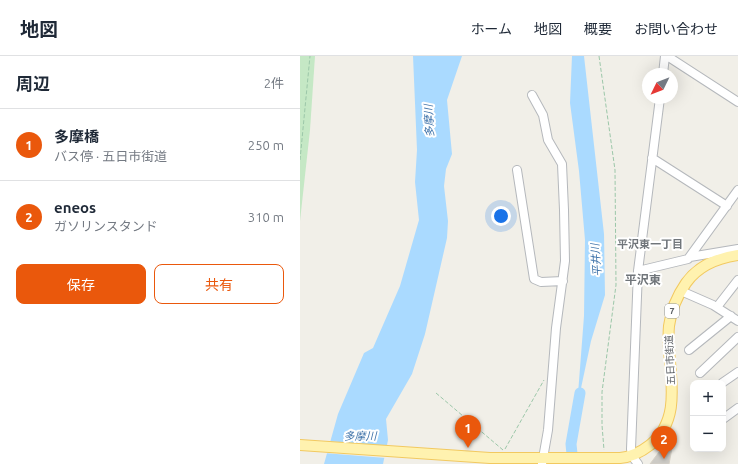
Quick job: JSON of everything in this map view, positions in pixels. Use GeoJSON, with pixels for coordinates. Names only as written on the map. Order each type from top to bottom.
{"type":"FeatureCollection","features":[{"type":"Feature","properties":{"kind":"main road","name":"五日市街道"},"geometry":{"type":"LineString","coordinates":[[632,460],[654,442],[668,421],[672,396],[669,326],[672,311],[680,292],[690,278],[706,265],[720,259],[738,255]]}},
{"type":"Feature","properties":{"kind":"main road"},"geometry":{"type":"LineString","coordinates":[[300,445],[448,456],[490,461],[604,458],[632,460]]}},
{"type":"Feature","properties":{"kind":"street"},"geometry":{"type":"LineString","coordinates":[[664,68],[666,56],[738,102]]}},
{"type":"Feature","properties":{"kind":"street"},"geometry":{"type":"LineString","coordinates":[[532,95],[542,116],[548,140],[562,164],[565,261],[556,328],[548,430],[544,460]]}},
{"type":"Feature","properties":{"kind":"street"},"geometry":{"type":"LineString","coordinates":[[632,460],[638,271],[659,104]]}},
{"type":"Feature","properties":{"kind":"street"},"geometry":{"type":"LineString","coordinates":[[652,158],[727,206]]}},
{"type":"Feature","properties":{"kind":"street"},"geometry":{"type":"LineString","coordinates":[[517,170],[534,279],[541,282],[563,281]]}},
{"type":"Feature","properties":{"kind":"street"},"geometry":{"type":"LineString","coordinates":[[690,257],[738,190]]}},
{"type":"Feature","properties":{"kind":"street"},"geometry":{"type":"LineString","coordinates":[[638,271],[684,260],[690,257],[738,249]]}},
{"type":"Feature","properties":{"kind":"street"},"geometry":{"type":"LineString","coordinates":[[717,307],[738,280]]}},
{"type":"Feature","properties":{"kind":"street"},"geometry":{"type":"LineString","coordinates":[[680,292],[717,307],[734,318],[689,350]]}},
{"type":"Feature","properties":{"kind":"street"},"geometry":{"type":"LineString","coordinates":[[700,373],[738,337]]}},
{"type":"Feature","properties":{"kind":"street"},"geometry":{"type":"LineString","coordinates":[[726,380],[738,372]]}},
{"type":"Feature","properties":{"kind":"street"},"geometry":{"type":"LineString","coordinates":[[726,417],[738,408]]}},
{"type":"Feature","properties":{"kind":"path"},"geometry":{"type":"LineString","coordinates":[[300,160],[310,56]]}},
{"type":"Feature","properties":{"kind":"path"},"geometry":{"type":"LineString","coordinates":[[600,56],[615,170],[616,285],[602,392],[604,458]]}},
{"type":"Feature","properties":{"kind":"path"},"geometry":{"type":"LineString","coordinates":[[436,393],[504,451],[544,380]]}},
{"type":"Feature","properties":{"kind":"green space"},"geometry":{"type":"Polygon","coordinates":[[[300,56],[315,56],[310,130],[300,221],[300,56]]]}},
{"type":"Feature","properties":{"kind":"water","name":"多摩川"},"geometry":{"type":"Polygon","coordinates":[[[413,56],[462,56],[447,100],[452,154],[446,169],[444,186],[448,221],[447,238],[425,334],[412,374],[386,419],[388,440],[383,464],[324,464],[338,414],[364,353],[373,348],[400,286],[419,220],[415,182],[417,150],[413,56]]]}},
{"type":"Feature","properties":{"kind":"water"},"geometry":{"type":"Polygon","coordinates":[[[572,56],[584,56],[604,234],[605,295],[591,341],[577,407],[584,316],[585,240],[579,171],[570,103],[572,56]]]}},
{"type":"Feature","properties":{"kind":"pier"},"geometry":{"type":"Polygon","coordinates":[[[327,441],[389,446],[386,458],[324,453],[327,441]]]}},
{"type":"Feature","properties":{"kind":"building"},"geometry":{"type":"Polygon","coordinates":[[[665,444],[672,448],[669,464],[650,464],[665,444]]]}},
{"type":"Feature","properties":{"kind":"waterway","name":"平井川"},"geometry":{"type":"LineString","coordinates":[[573,464],[571,444],[580,393]]}},
{"type":"Feature","properties":{"kind":"place","name":"多摩橋"},"geometry":{"type":"Point","coordinates":[468,448]}},
{"type":"Feature","properties":{"kind":"place","name":"eneos"},"geometry":{"type":"Point","coordinates":[664,459]}},
{"type":"Feature","properties":{"kind":"district","name":"平沢東一丁目"},"geometry":{"type":"Point","coordinates":[650,244]}},
{"type":"Feature","properties":{"kind":"district","name":"平沢東"},"geometry":{"type":"Point","coordinates":[643,279]}}]}
